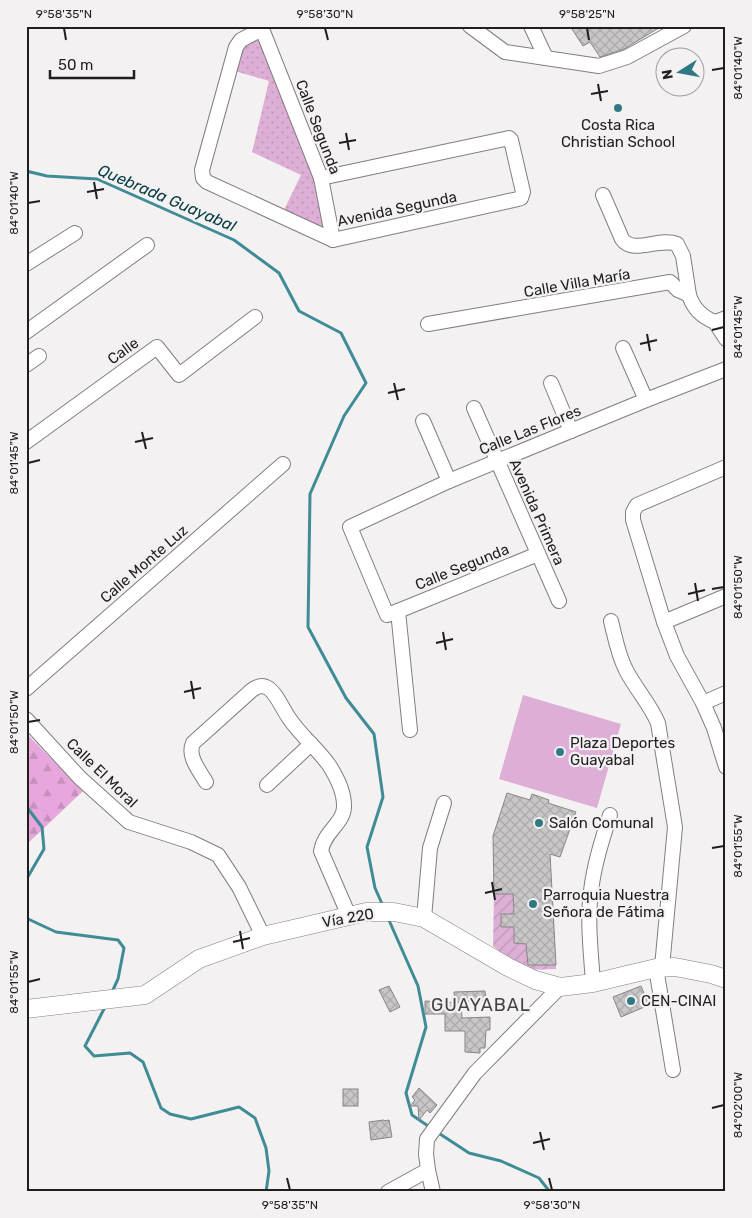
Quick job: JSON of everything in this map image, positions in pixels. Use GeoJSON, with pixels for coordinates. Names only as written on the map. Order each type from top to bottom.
{"type":"FeatureCollection","features":[{"type":"Feature","properties":{"kind":"main road","name":"Vía 220"},"geometry":{"type":"LineString","coordinates":[[26,1009],[91,1003],[145,995],[199,958],[263,936],[366,912],[394,912],[424,918],[508,968],[535,980],[560,987],[593,983],[659,967],[675,966],[726,979]]}},
{"type":"Feature","properties":{"kind":"street"},"geometry":{"type":"LineString","coordinates":[[470,26],[505,52],[599,66],[627,57],[684,26]]}},
{"type":"Feature","properties":{"kind":"street"},"geometry":{"type":"LineString","coordinates":[[531,26],[546,58]]}},
{"type":"Feature","properties":{"kind":"street","name":"Avenida Segunda"},"geometry":{"type":"LineString","coordinates":[[262,28],[241,40],[236,47],[202,170],[203,178],[207,182],[333,240],[521,198],[523,192],[511,140],[506,138],[321,178]]}},
{"type":"Feature","properties":{"kind":"street","name":"Calle Segunda"},"geometry":{"type":"LineString","coordinates":[[262,28],[321,178],[333,240]]}},
{"type":"Feature","properties":{"kind":"street"},"geometry":{"type":"LineString","coordinates":[[603,195],[624,242],[635,247],[668,242],[676,244],[683,256],[689,295]]}},
{"type":"Feature","properties":{"kind":"street"},"geometry":{"type":"LineString","coordinates":[[26,264],[75,233]]}},
{"type":"Feature","properties":{"kind":"street"},"geometry":{"type":"LineString","coordinates":[[26,332],[147,245]]}},
{"type":"Feature","properties":{"kind":"street","name":"Calle Villa María"},"geometry":{"type":"LineString","coordinates":[[428,324],[670,282],[678,290],[689,295],[692,304],[705,318],[720,320],[726,339]]}},
{"type":"Feature","properties":{"kind":"street","name":"Calle"},"geometry":{"type":"LineString","coordinates":[[26,442],[157,347],[179,375],[255,317]]}},
{"type":"Feature","properties":{"kind":"street"},"geometry":{"type":"LineString","coordinates":[[623,348],[646,400]]}},
{"type":"Feature","properties":{"kind":"street"},"geometry":{"type":"LineString","coordinates":[[26,365],[39,356]]}},
{"type":"Feature","properties":{"kind":"street","name":"Calle Las Flores"},"geometry":{"type":"LineString","coordinates":[[398,611],[387,616],[350,527],[449,481],[726,369]]}},
{"type":"Feature","properties":{"kind":"street"},"geometry":{"type":"LineString","coordinates":[[551,383],[571,431]]}},
{"type":"Feature","properties":{"kind":"street","name":"Avenida Primera"},"geometry":{"type":"LineString","coordinates":[[474,408],[559,601]]}},
{"type":"Feature","properties":{"kind":"street"},"geometry":{"type":"LineString","coordinates":[[423,421],[449,481]]}},
{"type":"Feature","properties":{"kind":"street","name":"Calle Monte Luz"},"geometry":{"type":"LineString","coordinates":[[26,689],[283,464]]}},
{"type":"Feature","properties":{"kind":"street"},"geometry":{"type":"LineString","coordinates":[[726,467],[636,505],[633,512],[633,520],[664,622],[678,656],[714,728],[726,767]]}},
{"type":"Feature","properties":{"kind":"street","name":"Calle Segunda"},"geometry":{"type":"LineString","coordinates":[[398,611],[538,554]]}},
{"type":"Feature","properties":{"kind":"street"},"geometry":{"type":"LineString","coordinates":[[664,622],[726,596]]}},
{"type":"Feature","properties":{"kind":"street"},"geometry":{"type":"LineString","coordinates":[[398,611],[410,730]]}},
{"type":"Feature","properties":{"kind":"street"},"geometry":{"type":"LineString","coordinates":[[611,621],[625,669],[655,714],[673,806],[675,827],[672,872],[659,967],[673,1070]]}},
{"type":"Feature","properties":{"kind":"street"},"geometry":{"type":"LineString","coordinates":[[206,782],[191,756],[193,743],[252,690],[259,686],[267,687],[272,691],[290,720],[329,765],[337,781],[344,804],[344,813],[327,834],[322,844],[321,852],[349,916]]}},
{"type":"Feature","properties":{"kind":"street"},"geometry":{"type":"LineString","coordinates":[[703,703],[726,693]]}},
{"type":"Feature","properties":{"kind":"street","name":"Calle El Moral"},"geometry":{"type":"LineString","coordinates":[[26,719],[80,778],[130,822],[191,842],[218,855],[239,887],[263,936]]}},
{"type":"Feature","properties":{"kind":"street"},"geometry":{"type":"LineString","coordinates":[[267,785],[311,744]]}},
{"type":"Feature","properties":{"kind":"street"},"geometry":{"type":"LineString","coordinates":[[424,918],[430,848],[444,803]]}},
{"type":"Feature","properties":{"kind":"street"},"geometry":{"type":"LineString","coordinates":[[593,983],[590,930],[591,891],[597,860],[610,816]]}},
{"type":"Feature","properties":{"kind":"street"},"geometry":{"type":"LineString","coordinates":[[433,1192],[426,1154],[427,1140],[475,1073],[560,987]]}},
{"type":"Feature","properties":{"kind":"street"},"geometry":{"type":"LineString","coordinates":[[388,1192],[428,1170]]}},
{"type":"Feature","properties":{"kind":"shaded area"},"geometry":{"type":"Polygon","coordinates":[[[251,40],[257,40],[262,44],[315,172],[327,231],[283,212],[301,175],[252,152],[269,81],[235,71],[241,48],[251,40]]]}},
{"type":"Feature","properties":{"kind":"shaded area","name":"Plaza Deportes Guayabal"},"geometry":{"type":"Polygon","coordinates":[[[523,695],[621,724],[597,808],[499,779],[523,695]]]}},
{"type":"Feature","properties":{"kind":"shaded area"},"geometry":{"type":"Polygon","coordinates":[[[494,894],[513,894],[514,914],[501,914],[501,927],[514,927],[514,943],[527,944],[556,965],[556,969],[521,969],[493,946],[494,894]]]}},
{"type":"Feature","properties":{"kind":"green space"},"geometry":{"type":"Polygon","coordinates":[[[26,733],[83,791],[26,845],[26,733]]]}},
{"type":"Feature","properties":{"kind":"building"},"geometry":{"type":"Polygon","coordinates":[[[570,26],[662,26],[624,49],[600,57],[590,42],[583,46],[570,26]]]}},
{"type":"Feature","properties":{"kind":"building"},"geometry":{"type":"Polygon","coordinates":[[[507,793],[530,800],[532,794],[549,800],[548,803],[576,812],[560,857],[550,854],[556,965],[528,965],[526,944],[514,943],[514,927],[501,927],[501,914],[514,914],[513,894],[494,894],[493,836],[507,793]]]}},
{"type":"Feature","properties":{"kind":"building"},"geometry":{"type":"Polygon","coordinates":[[[389,986],[400,1007],[390,1012],[379,990],[389,986]]]}},
{"type":"Feature","properties":{"kind":"building","name":"CEN-CINAI"},"geometry":{"type":"Polygon","coordinates":[[[641,986],[649,1005],[621,1017],[613,997],[641,986]]]}},
{"type":"Feature","properties":{"kind":"building"},"geometry":{"type":"Polygon","coordinates":[[[485,991],[486,1000],[455,1002],[454,992],[485,991]]]}},
{"type":"Feature","properties":{"kind":"building"},"geometry":{"type":"Polygon","coordinates":[[[425,1001],[461,1003],[462,1018],[490,1017],[490,1030],[486,1030],[485,1048],[480,1048],[480,1053],[465,1052],[465,1031],[445,1031],[445,1014],[425,1014],[425,1001]]]}},
{"type":"Feature","properties":{"kind":"building"},"geometry":{"type":"Polygon","coordinates":[[[419,1088],[437,1105],[430,1113],[427,1110],[419,1120],[418,1106],[410,1106],[415,1100],[412,1097],[419,1088]]]}},
{"type":"Feature","properties":{"kind":"building"},"geometry":{"type":"Polygon","coordinates":[[[343,1089],[358,1089],[358,1106],[343,1106],[343,1089]]]}},
{"type":"Feature","properties":{"kind":"building"},"geometry":{"type":"Polygon","coordinates":[[[389,1120],[392,1137],[371,1140],[369,1122],[389,1120]]]}},
{"type":"Feature","properties":{"kind":"waterway","name":"Quebrada Guayabal"},"geometry":{"type":"LineString","coordinates":[[26,171],[47,176],[97,179],[234,240],[279,273],[299,311],[341,333],[366,383],[344,416],[310,494],[308,627],[346,698],[374,734],[383,797],[367,847],[375,888],[383,906]]}},
{"type":"Feature","properties":{"kind":"waterway"},"geometry":{"type":"LineString","coordinates":[[26,806],[42,827],[44,849],[26,880]]}},
{"type":"Feature","properties":{"kind":"waterway"},"geometry":{"type":"LineString","coordinates":[[26,918],[56,932],[118,940],[124,948],[118,979],[112,992]]}},
{"type":"Feature","properties":{"kind":"waterway","name":"Quebrada Guayabal"},"geometry":{"type":"LineString","coordinates":[[388,918],[418,986],[426,1027],[406,1093],[412,1115],[431,1128]]}},
{"type":"Feature","properties":{"kind":"waterway"},"geometry":{"type":"LineString","coordinates":[[105,1007],[85,1046],[94,1056],[130,1053],[143,1062],[161,1108],[170,1114],[191,1119],[239,1107],[255,1118],[266,1148],[269,1171],[266,1192]]}},
{"type":"Feature","properties":{"kind":"waterway","name":"Quebrada Guayabal"},"geometry":{"type":"LineString","coordinates":[[437,1132],[469,1153],[501,1161],[539,1178],[550,1192]]}},
{"type":"Feature","properties":{"kind":"place","name":"Costa Rica Christian School"},"geometry":{"type":"Point","coordinates":[618,108]}},
{"type":"Feature","properties":{"kind":"place","name":"Plaza Deportes Guayabal"},"geometry":{"type":"Point","coordinates":[560,752]}},
{"type":"Feature","properties":{"kind":"place","name":"Salón Comunal"},"geometry":{"type":"Point","coordinates":[539,823]}},
{"type":"Feature","properties":{"kind":"place","name":"Parroquia Nuestra Señora de Fátima"},"geometry":{"type":"Point","coordinates":[533,904]}},
{"type":"Feature","properties":{"kind":"place","name":"CEN-CINAI"},"geometry":{"type":"Point","coordinates":[631,1001]}},
{"type":"Feature","properties":{"kind":"district","name":"GUAYABAL"},"geometry":{"type":"Point","coordinates":[481,1005]}}]}
